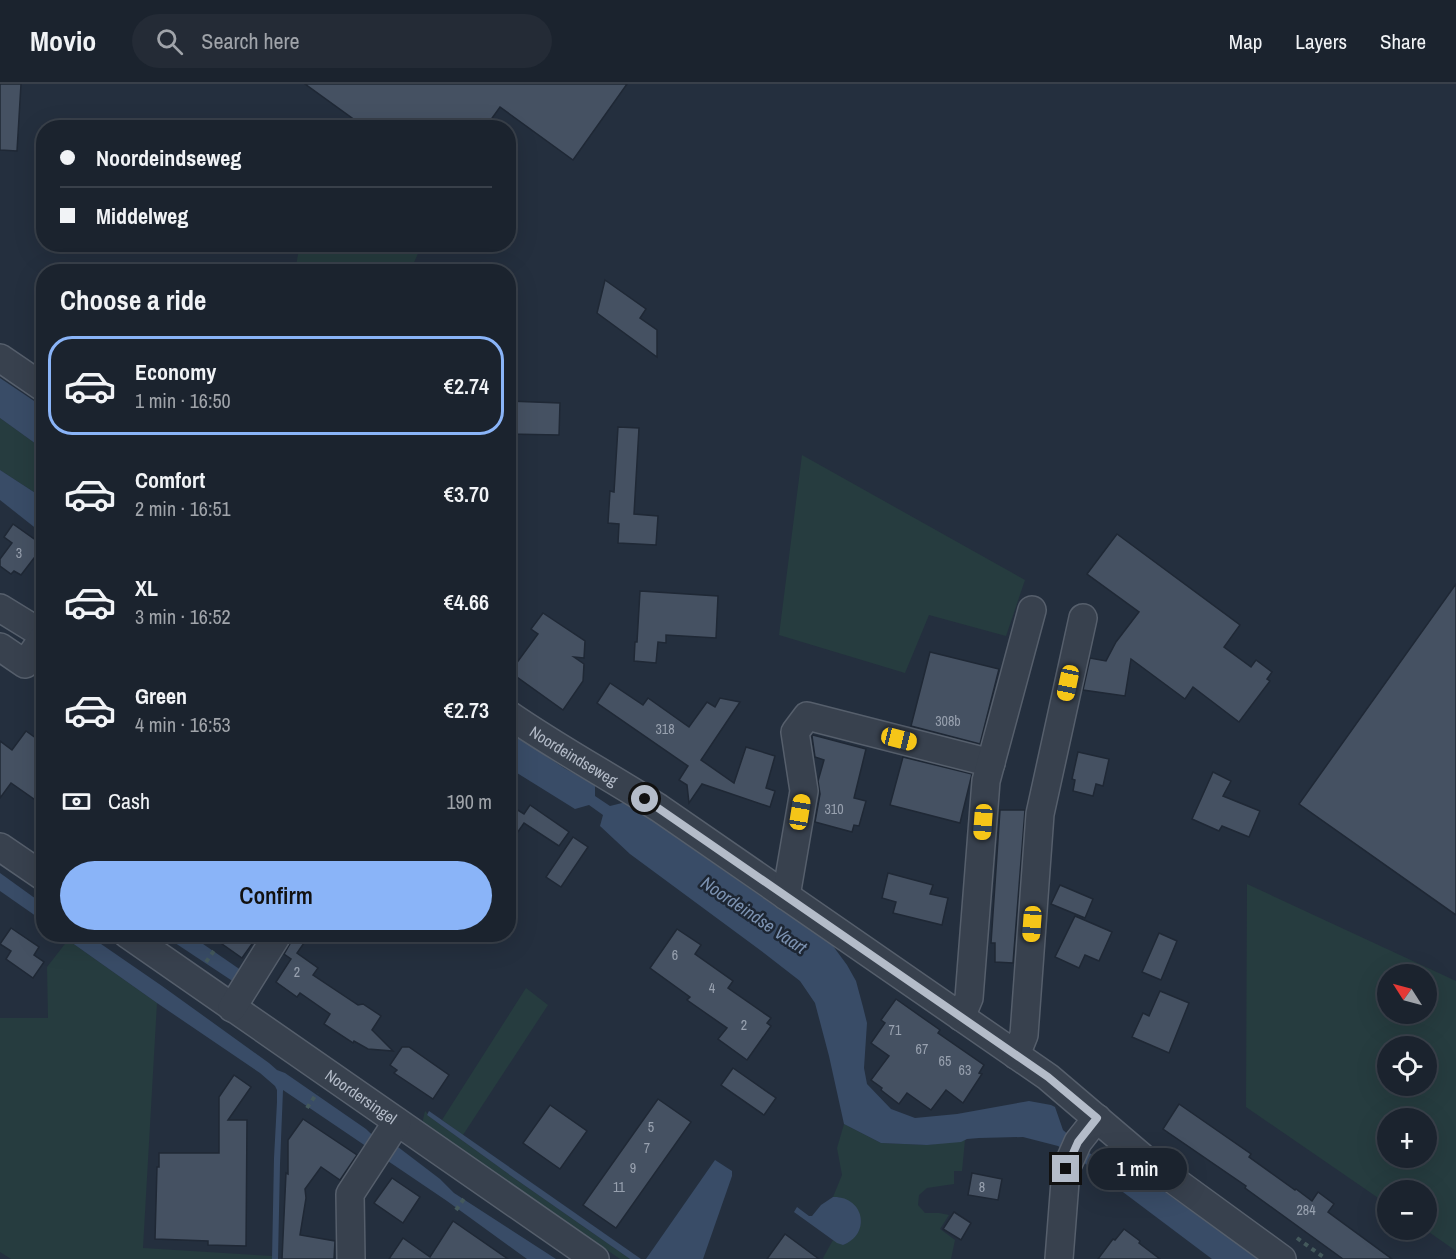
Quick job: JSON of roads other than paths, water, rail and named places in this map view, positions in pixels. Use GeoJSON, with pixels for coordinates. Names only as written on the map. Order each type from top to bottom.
{"type":"FeatureCollection","features":[{"type":"Feature","properties":{"kind":"street"},"geometry":{"type":"LineString","coordinates":[[0,358],[36,383]]}},
{"type":"Feature","properties":{"kind":"street"},"geometry":{"type":"LineString","coordinates":[[0,608],[36,631]]}},
{"type":"Feature","properties":{"kind":"street"},"geometry":{"type":"LineString","coordinates":[[961,1017],[969,998],[986,781],[1032,610]]}},
{"type":"Feature","properties":{"kind":"street"},"geometry":{"type":"LineString","coordinates":[[1016,1055],[1023,1035],[1040,814],[1083,618]]}},
{"type":"Feature","properties":{"kind":"street"},"geometry":{"type":"LineString","coordinates":[[0,647],[25,664],[36,648]]}},
{"type":"Feature","properties":{"kind":"street"},"geometry":{"type":"LineString","coordinates":[[786,896],[804,791],[795,732],[807,716],[991,763]]}},
{"type":"Feature","properties":{"kind":"street","name":"Noordeindseweg"},"geometry":{"type":"LineString","coordinates":[[516,719],[570,755],[660,808],[1048,1077],[1142,1157],[1282,1259]]}},
{"type":"Feature","properties":{"kind":"street"},"geometry":{"type":"LineString","coordinates":[[0,846],[36,871]]}},
{"type":"Feature","properties":{"kind":"street","name":"Noordersingel"},"geometry":{"type":"LineString","coordinates":[[138,942],[232,1008],[386,1139],[595,1259]]}},
{"type":"Feature","properties":{"kind":"street"},"geometry":{"type":"LineString","coordinates":[[232,1008],[273,942]]}},
{"type":"Feature","properties":{"kind":"street"},"geometry":{"type":"LineString","coordinates":[[1059,1259],[1066,1169],[1075,1149],[1097,1118]]}},
{"type":"Feature","properties":{"kind":"street"},"geometry":{"type":"LineString","coordinates":[[351,1259],[350,1194],[386,1139]]}},
{"type":"Feature","properties":{"kind":"water"},"geometry":{"type":"Polygon","coordinates":[[[0,378],[36,402],[36,444],[0,418],[0,378]]]}},
{"type":"Feature","properties":{"kind":"water"},"geometry":{"type":"Polygon","coordinates":[[[0,470],[36,493],[36,528],[0,500],[0,470]]]}},
{"type":"Feature","properties":{"kind":"water","name":"Noordeindse Vaart"},"geometry":{"type":"Polygon","coordinates":[[[516,736],[564,768],[595,785],[595,796],[610,806],[626,802],[833,946],[856,981],[867,1023],[864,1068],[867,1084],[891,1109],[915,1118],[957,1114],[1029,1101],[1051,1105],[1055,1107],[1063,1130],[1089,1153],[1093,1155],[1110,1153],[1259,1259],[1212,1259],[1083,1162],[1058,1146],[1023,1137],[967,1139],[961,1142],[927,1145],[881,1143],[844,1124],[815,1003],[800,981],[630,854],[600,826],[603,815],[589,805],[575,809],[516,772],[516,736]]]}},
{"type":"Feature","properties":{"kind":"water"},"geometry":{"type":"Polygon","coordinates":[[[0,873],[36,899],[36,916],[0,891],[0,873]]]}},
{"type":"Feature","properties":{"kind":"water"},"geometry":{"type":"Polygon","coordinates":[[[71,942],[98,942],[277,1070],[285,1073],[381,1141],[389,1146],[398,1147],[440,1179],[454,1193],[556,1259],[527,1259],[447,1201],[283,1090],[278,1259],[272,1259],[277,1090],[260,1073],[71,942]]]}},
{"type":"Feature","properties":{"kind":"water"},"geometry":{"type":"Polygon","coordinates":[[[174,942],[200,942],[248,975],[240,986],[174,942]]]}},
{"type":"Feature","properties":{"kind":"water"},"geometry":{"type":"Polygon","coordinates":[[[429,1111],[641,1259],[630,1259],[427,1115],[429,1111]]]}},
{"type":"Feature","properties":{"kind":"water"},"geometry":{"type":"Polygon","coordinates":[[[715,1160],[732,1171],[732,1176],[703,1259],[646,1259],[715,1160]]]}},
{"type":"Feature","properties":{"kind":"water"},"geometry":{"type":"Polygon","coordinates":[[[833,1197],[844,1198],[852,1203],[861,1216],[858,1233],[843,1245],[794,1212],[797,1207],[812,1216],[821,1205],[833,1197]]]}}]}
